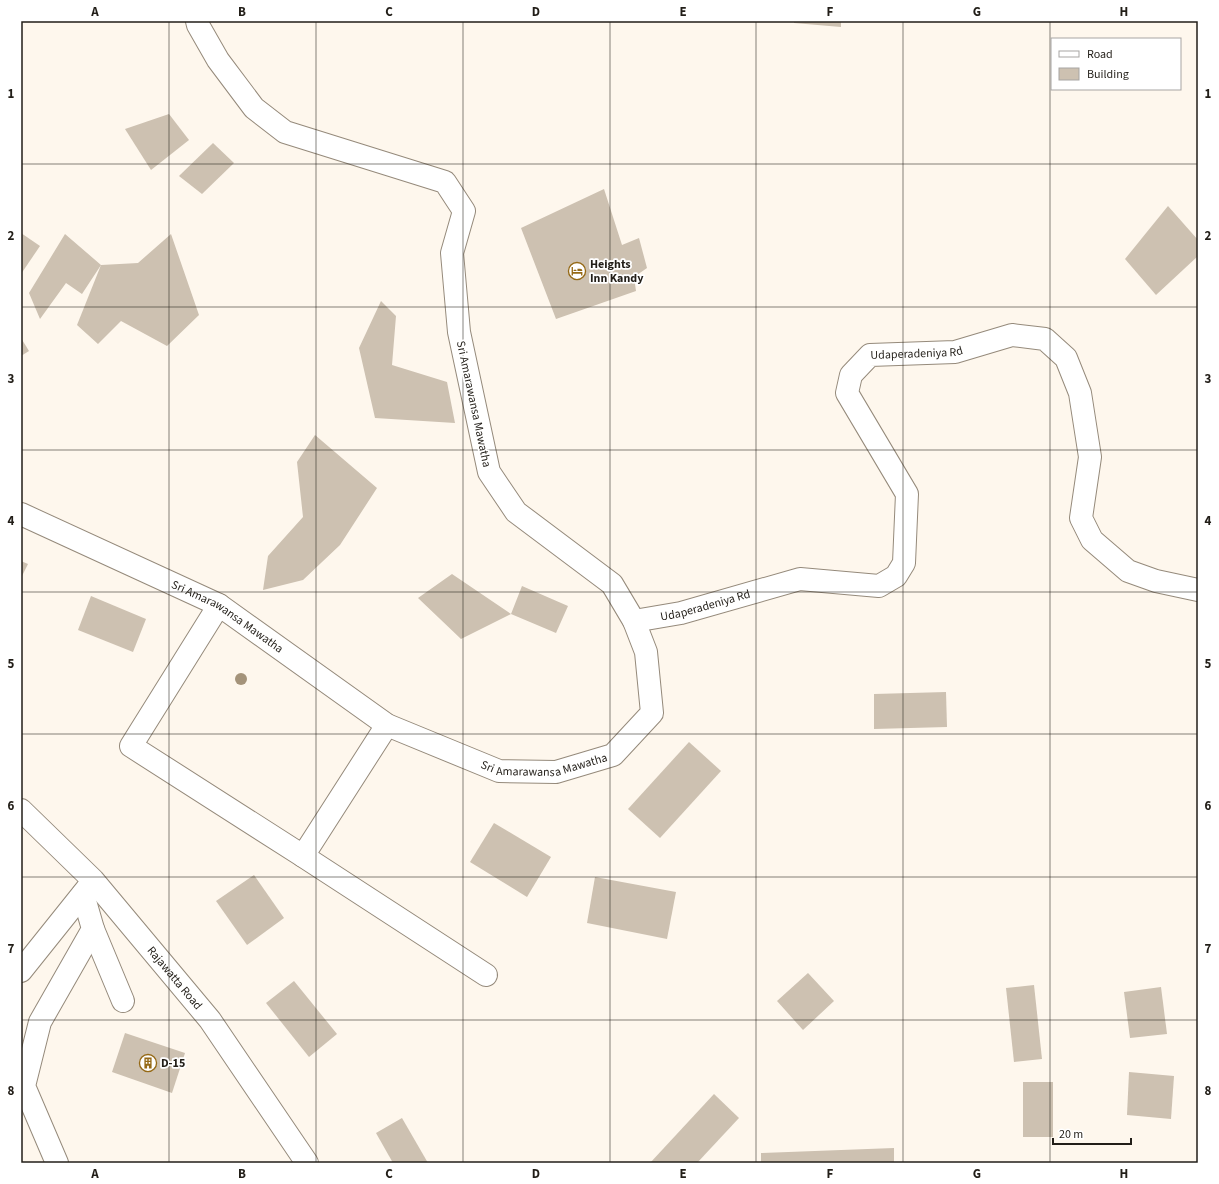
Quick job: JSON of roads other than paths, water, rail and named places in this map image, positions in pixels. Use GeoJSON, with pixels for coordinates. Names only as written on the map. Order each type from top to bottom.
{"type":"FeatureCollection","features":[{"type":"Feature","properties":{"kind":"street","name":"Sri Amarawansa Mawatha"},"geometry":{"type":"LineString","coordinates":[[21,514],[219,605],[387,725],[499,771],[556,772],[612,754],[652,713],[646,652],[634,621],[612,584],[516,512],[489,472],[459,332],[452,253],[464,211],[445,182],[285,132],[254,108],[218,60],[197,21]]}},
{"type":"Feature","properties":{"kind":"street","name":"Udaperadeniya Rd"},"geometry":{"type":"LineString","coordinates":[[634,621],[681,613],[800,579],[879,586],[896,576],[904,563],[907,494],[847,393],[851,374],[870,355],[955,352],[1012,335],[1045,338],[1066,358],[1080,393],[1090,457],[1080,518],[1092,540],[1128,571],[1156,581],[1198,590]]}},
{"type":"Feature","properties":{"kind":"street"},"geometry":{"type":"LineString","coordinates":[[219,605],[131,746],[486,975]]}},
{"type":"Feature","properties":{"kind":"street"},"geometry":{"type":"LineString","coordinates":[[303,856],[387,725]]}},
{"type":"Feature","properties":{"kind":"street","name":"Rajawatta Road"},"geometry":{"type":"LineString","coordinates":[[21,810],[88,887],[210,1020],[307,1163]]}},
{"type":"Feature","properties":{"kind":"street"},"geometry":{"type":"LineString","coordinates":[[88,887],[93,929],[123,1001]]}},
{"type":"Feature","properties":{"kind":"street"},"geometry":{"type":"LineString","coordinates":[[21,971],[88,887]]}},
{"type":"Feature","properties":{"kind":"street"},"geometry":{"type":"LineString","coordinates":[[57,1163],[24,1086],[40,1022],[93,929]]}},
{"type":"Feature","properties":{"kind":"place","name":"Heights Inn Kandy"},"geometry":{"type":"Point","coordinates":[577,271]}},
{"type":"Feature","properties":{"kind":"place","name":"D-15"},"geometry":{"type":"Point","coordinates":[148,1063]}}]}
